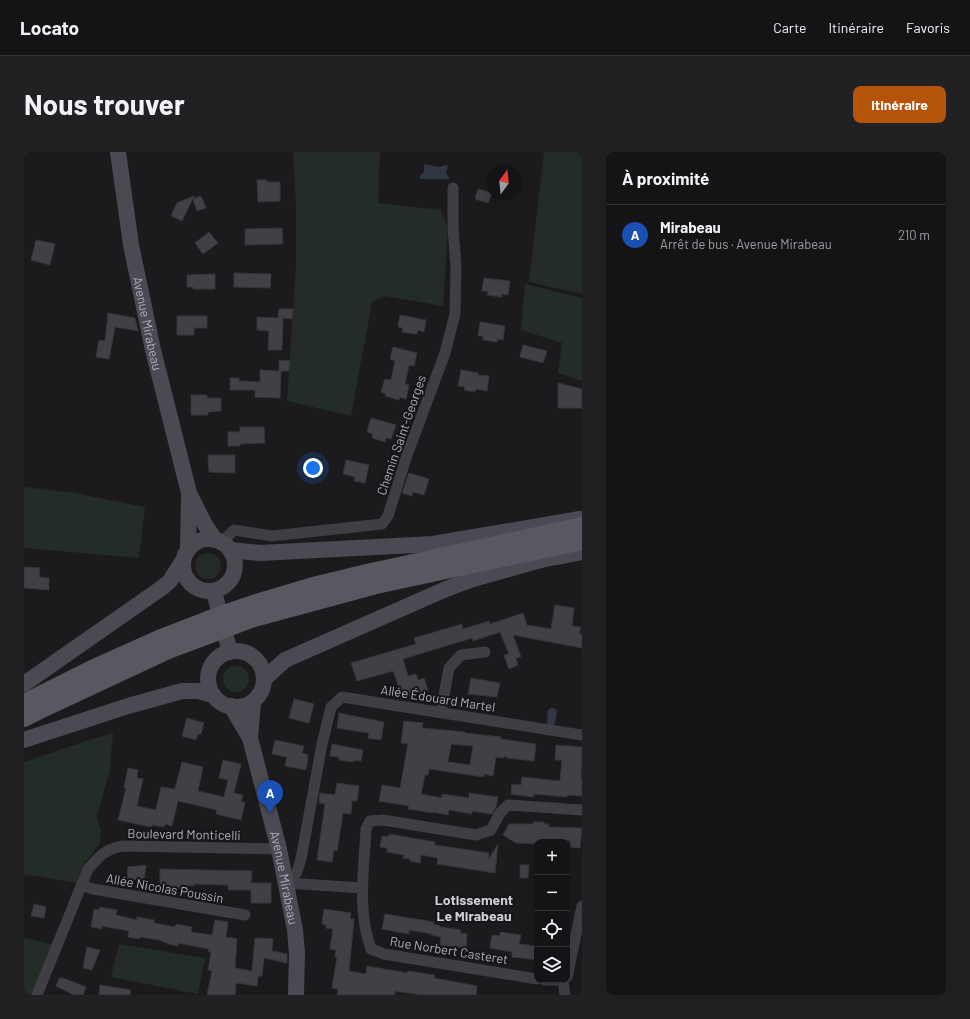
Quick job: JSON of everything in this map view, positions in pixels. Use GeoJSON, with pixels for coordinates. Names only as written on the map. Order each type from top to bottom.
{"type":"FeatureCollection","features":[{"type":"Feature","properties":{"kind":"main road","name":"Avenue Mirabeau"},"geometry":{"type":"LineString","coordinates":[[118,152],[131,245],[139,288],[189,493]]}},
{"type":"Feature","properties":{"kind":"main road"},"geometry":{"type":"LineString","coordinates":[[189,493],[204,523],[234,557],[235,564],[232,579],[215,597]]}},
{"type":"Feature","properties":{"kind":"main road"},"geometry":{"type":"LineString","coordinates":[[189,493],[185,555],[182,571],[190,585],[197,590],[215,597],[229,648]]}},
{"type":"Feature","properties":{"kind":"main road"},"geometry":{"type":"LineString","coordinates":[[24,684],[163,587],[170,581],[185,555],[196,542],[205,539],[260,553],[427,544],[582,519]]}},
{"type":"Feature","properties":{"kind":"main road"},"geometry":{"type":"LineString","coordinates":[[24,703],[87,671],[159,639],[253,604],[312,586],[367,572],[582,526]]}},
{"type":"Feature","properties":{"kind":"main road"},"geometry":{"type":"LineString","coordinates":[[24,718],[46,706],[168,650],[254,618],[376,585],[582,541]]}},
{"type":"Feature","properties":{"kind":"main road"},"geometry":{"type":"LineString","coordinates":[[264,679],[285,660],[446,589],[503,570],[541,560],[582,552]]}},
{"type":"Feature","properties":{"kind":"main road"},"geometry":{"type":"LineString","coordinates":[[24,740],[128,706],[182,691],[198,691],[213,695],[224,704],[231,706],[238,707],[253,702],[259,696],[263,688],[263,671],[259,663],[253,657],[246,653],[229,648]]}},
{"type":"Feature","properties":{"kind":"main road"},"geometry":{"type":"LineString","coordinates":[[213,695],[208,680],[212,666],[216,660],[229,648]]}},
{"type":"Feature","properties":{"kind":"main road"},"geometry":{"type":"LineString","coordinates":[[250,738],[253,702]]}},
{"type":"Feature","properties":{"kind":"main road"},"geometry":{"type":"LineString","coordinates":[[231,706],[250,738]]}},
{"type":"Feature","properties":{"kind":"main road","name":"Avenue Mirabeau"},"geometry":{"type":"LineString","coordinates":[[250,738],[287,883],[295,930],[297,953],[296,995]]}},
{"type":"Feature","properties":{"kind":"street","name":"Chemin Saint-Georges"},"geometry":{"type":"LineString","coordinates":[[222,544],[234,530],[272,536],[382,524],[388,516],[406,458],[445,353],[455,314],[456,267],[452,188]]}},
{"type":"Feature","properties":{"kind":"street"},"geometry":{"type":"LineString","coordinates":[[442,712],[449,668],[461,655],[485,652]]}},
{"type":"Feature","properties":{"kind":"street","name":"Allée Édouard Martel"},"geometry":{"type":"LineString","coordinates":[[287,883],[297,872],[301,859],[322,744],[331,707],[342,696],[582,735]]}},
{"type":"Feature","properties":{"kind":"street","name":"Rue Norbert Casteret"},"geometry":{"type":"LineString","coordinates":[[534,979],[384,954],[371,949],[366,935],[362,888],[366,829],[370,821],[383,820],[476,835],[491,830],[500,813],[508,805],[582,810]]}},
{"type":"Feature","properties":{"kind":"street","name":"Boulevard Monticelli"},"geometry":{"type":"LineString","coordinates":[[38,995],[88,869],[102,854],[112,848],[124,846],[279,850]]}},
{"type":"Feature","properties":{"kind":"street"},"geometry":{"type":"LineString","coordinates":[[287,883],[362,888]]}},
{"type":"Feature","properties":{"kind":"street","name":"Allée Nicolas Poussin"},"geometry":{"type":"LineString","coordinates":[[81,885],[93,889],[245,915]]}},
{"type":"Feature","properties":{"kind":"street"},"geometry":{"type":"LineString","coordinates":[[570,958],[582,906]]}},
{"type":"Feature","properties":{"kind":"street"},"geometry":{"type":"LineString","coordinates":[[565,983],[565,995]]}},
{"type":"Feature","properties":{"kind":"shaded area"},"geometry":{"type":"Polygon","coordinates":[[[293,152],[380,152],[378,203],[441,210],[448,228],[443,306],[384,296],[372,302],[351,416],[287,401],[296,266],[296,205],[293,152]]]}},
{"type":"Feature","properties":{"kind":"shaded area"},"geometry":{"type":"Polygon","coordinates":[[[544,152],[582,152],[582,294],[529,282],[544,152]]]}},
{"type":"Feature","properties":{"kind":"shaded area"},"geometry":{"type":"Polygon","coordinates":[[[525,284],[582,298],[582,381],[558,373],[562,343],[521,330],[525,284]]]}},
{"type":"Feature","properties":{"kind":"shaded area"},"geometry":{"type":"Polygon","coordinates":[[[24,487],[75,493],[145,507],[139,558],[24,548],[24,487]]]}},
{"type":"Feature","properties":{"kind":"shaded area"},"geometry":{"type":"Polygon","coordinates":[[[208,553],[217,557],[221,566],[217,575],[208,579],[199,575],[195,566],[199,557],[208,553]]]}},
{"type":"Feature","properties":{"kind":"shaded area"},"geometry":{"type":"Polygon","coordinates":[[[236,666],[245,670],[249,679],[245,688],[236,692],[227,688],[223,679],[227,670],[236,666]]]}},
{"type":"Feature","properties":{"kind":"shaded area"},"geometry":{"type":"Polygon","coordinates":[[[113,733],[110,769],[97,817],[101,831],[100,843],[83,865],[76,883],[24,874],[24,762],[113,733]]]}},
{"type":"Feature","properties":{"kind":"shaded area"},"geometry":{"type":"Polygon","coordinates":[[[24,938],[52,944],[32,995],[24,995],[24,938]]]}},
{"type":"Feature","properties":{"kind":"shaded area"},"geometry":{"type":"Polygon","coordinates":[[[119,944],[205,958],[198,994],[111,977],[119,944]]]}},
{"type":"Feature","properties":{"kind":"water"},"geometry":{"type":"Polygon","coordinates":[[[425,164],[438,167],[448,165],[446,173],[449,179],[420,179],[420,176],[424,171],[425,164]]]}},
{"type":"Feature","properties":{"kind":"water"},"geometry":{"type":"Polygon","coordinates":[[[554,708],[557,711],[555,724],[553,726],[548,726],[548,710],[554,708]]]}},
{"type":"Feature","properties":{"kind":"building"},"geometry":{"type":"Polygon","coordinates":[[[257,180],[280,182],[280,201],[258,202],[257,180]]]}},
{"type":"Feature","properties":{"kind":"building"},"geometry":{"type":"Polygon","coordinates":[[[478,189],[486,191],[486,200],[489,200],[488,203],[475,199],[478,189]]]}},
{"type":"Feature","properties":{"kind":"building"},"geometry":{"type":"Polygon","coordinates":[[[194,196],[182,221],[171,216],[177,203],[194,196]]]}},
{"type":"Feature","properties":{"kind":"building"},"geometry":{"type":"Polygon","coordinates":[[[201,196],[206,208],[197,211],[193,199],[201,196]]]}},
{"type":"Feature","properties":{"kind":"building"},"geometry":{"type":"Polygon","coordinates":[[[282,228],[283,244],[245,245],[245,229],[282,228]]]}},
{"type":"Feature","properties":{"kind":"building"},"geometry":{"type":"Polygon","coordinates":[[[209,232],[218,243],[203,254],[195,243],[209,232]]]}},
{"type":"Feature","properties":{"kind":"building"},"geometry":{"type":"Polygon","coordinates":[[[36,240],[55,244],[50,265],[31,260],[36,240]]]}},
{"type":"Feature","properties":{"kind":"building"},"geometry":{"type":"Polygon","coordinates":[[[234,273],[271,274],[270,288],[234,287],[234,273]]]}},
{"type":"Feature","properties":{"kind":"building"},"geometry":{"type":"Polygon","coordinates":[[[215,274],[215,289],[193,289],[193,287],[187,287],[187,275],[215,274]]]}},
{"type":"Feature","properties":{"kind":"building"},"geometry":{"type":"Polygon","coordinates":[[[484,278],[510,281],[508,295],[502,294],[502,297],[487,295],[488,291],[482,291],[484,278]]]}},
{"type":"Feature","properties":{"kind":"building"},"geometry":{"type":"Polygon","coordinates":[[[279,309],[293,309],[292,319],[283,318],[282,350],[268,350],[269,331],[257,330],[257,317],[278,318],[279,309]]]}},
{"type":"Feature","properties":{"kind":"building"},"geometry":{"type":"Polygon","coordinates":[[[108,313],[135,318],[138,331],[115,327],[109,359],[96,357],[99,340],[105,341],[108,313]]]}},
{"type":"Feature","properties":{"kind":"building"},"geometry":{"type":"Polygon","coordinates":[[[400,315],[426,320],[424,332],[418,330],[417,334],[402,332],[403,328],[398,327],[400,315]]]}},
{"type":"Feature","properties":{"kind":"building"},"geometry":{"type":"Polygon","coordinates":[[[177,316],[207,316],[207,328],[194,328],[194,335],[177,335],[177,316]]]}},
{"type":"Feature","properties":{"kind":"building"},"geometry":{"type":"Polygon","coordinates":[[[480,322],[505,326],[503,340],[497,339],[497,342],[483,340],[483,336],[478,336],[480,322]]]}},
{"type":"Feature","properties":{"kind":"building"},"geometry":{"type":"Polygon","coordinates":[[[523,345],[547,351],[543,363],[520,357],[523,345]]]}},
{"type":"Feature","properties":{"kind":"building"},"geometry":{"type":"Polygon","coordinates":[[[393,347],[417,353],[414,366],[409,365],[405,384],[409,385],[406,399],[400,397],[399,400],[385,396],[386,394],[381,392],[385,379],[391,380],[395,361],[390,359],[393,347]]]}},
{"type":"Feature","properties":{"kind":"building"},"geometry":{"type":"Polygon","coordinates":[[[279,360],[290,361],[289,371],[281,371],[280,398],[255,397],[255,390],[230,390],[230,378],[239,378],[239,381],[260,382],[260,370],[279,371],[279,360]]]}},
{"type":"Feature","properties":{"kind":"building"},"geometry":{"type":"Polygon","coordinates":[[[461,370],[478,373],[478,375],[489,376],[487,391],[476,389],[475,392],[464,390],[465,387],[458,386],[461,370]]]}},
{"type":"Feature","properties":{"kind":"building"},"geometry":{"type":"Polygon","coordinates":[[[558,383],[582,389],[582,408],[558,408],[558,383]]]}},
{"type":"Feature","properties":{"kind":"building"},"geometry":{"type":"Polygon","coordinates":[[[191,395],[207,395],[207,398],[221,398],[221,411],[208,412],[208,415],[191,415],[191,395]]]}},
{"type":"Feature","properties":{"kind":"building"},"geometry":{"type":"Polygon","coordinates":[[[371,418],[396,425],[391,439],[386,438],[385,442],[372,438],[373,434],[367,432],[371,418]]]}},
{"type":"Feature","properties":{"kind":"building"},"geometry":{"type":"Polygon","coordinates":[[[240,427],[264,427],[265,443],[228,446],[228,432],[240,432],[240,427]]]}},
{"type":"Feature","properties":{"kind":"building"},"geometry":{"type":"Polygon","coordinates":[[[208,455],[235,455],[235,473],[209,472],[208,455]]]}},
{"type":"Feature","properties":{"kind":"building"},"geometry":{"type":"Polygon","coordinates":[[[346,460],[369,465],[365,483],[354,481],[355,477],[343,474],[346,460]]]}},
{"type":"Feature","properties":{"kind":"building"},"geometry":{"type":"Polygon","coordinates":[[[409,473],[429,479],[424,495],[413,492],[412,496],[402,493],[409,473]]]}},
{"type":"Feature","properties":{"kind":"building"},"geometry":{"type":"Polygon","coordinates":[[[24,567],[40,568],[39,577],[49,578],[49,590],[24,588],[24,567]]]}},
{"type":"Feature","properties":{"kind":"building"},"geometry":{"type":"Polygon","coordinates":[[[555,605],[574,608],[572,626],[581,627],[579,634],[582,634],[582,648],[513,635],[521,657],[516,658],[518,665],[509,669],[504,655],[509,654],[500,632],[473,641],[472,638],[403,659],[408,676],[416,674],[418,680],[424,678],[428,690],[409,696],[408,694],[402,696],[393,671],[357,681],[351,663],[416,644],[414,638],[462,624],[463,629],[489,621],[490,624],[523,613],[527,625],[551,629],[555,605]]]}},
{"type":"Feature","properties":{"kind":"building"},"geometry":{"type":"Polygon","coordinates":[[[471,678],[500,683],[497,697],[468,694],[471,678]]]}},
{"type":"Feature","properties":{"kind":"building"},"geometry":{"type":"Polygon","coordinates":[[[294,699],[314,704],[309,723],[289,718],[294,699]]]}},
{"type":"Feature","properties":{"kind":"building"},"geometry":{"type":"Polygon","coordinates":[[[339,713],[384,722],[381,740],[368,738],[369,733],[337,728],[339,713]]]}},
{"type":"Feature","properties":{"kind":"building"},"geometry":{"type":"Polygon","coordinates":[[[187,718],[204,723],[201,734],[198,734],[196,740],[182,736],[187,718]]]}},
{"type":"Feature","properties":{"kind":"building"},"geometry":{"type":"Polygon","coordinates":[[[404,721],[423,723],[422,728],[501,737],[501,739],[536,744],[534,761],[507,758],[504,756],[504,758],[496,757],[493,776],[484,774],[484,777],[429,769],[428,775],[425,775],[421,794],[442,798],[442,794],[469,798],[469,793],[498,797],[496,807],[492,814],[472,811],[472,814],[449,810],[448,815],[408,809],[409,806],[379,801],[382,785],[400,788],[408,744],[401,743],[404,721]],[[451,744],[448,762],[470,765],[473,746],[451,744]]]}},
{"type":"Feature","properties":{"kind":"building"},"geometry":{"type":"Polygon","coordinates":[[[275,740],[304,746],[302,753],[308,755],[306,770],[285,766],[287,757],[272,754],[275,740]]]}},
{"type":"Feature","properties":{"kind":"building"},"geometry":{"type":"Polygon","coordinates":[[[332,744],[363,750],[361,761],[354,760],[354,762],[339,760],[339,757],[330,756],[332,744]]]}},
{"type":"Feature","properties":{"kind":"building"},"geometry":{"type":"Polygon","coordinates":[[[556,745],[582,747],[582,796],[567,795],[567,797],[534,794],[533,797],[511,794],[512,784],[521,785],[522,777],[560,781],[562,760],[555,760],[556,745]]]}},
{"type":"Feature","properties":{"kind":"building"},"geometry":{"type":"Polygon","coordinates":[[[223,760],[241,764],[234,793],[243,795],[241,802],[245,802],[241,820],[216,814],[217,810],[178,801],[172,826],[165,824],[164,827],[152,825],[151,827],[118,820],[126,788],[124,788],[128,768],[138,770],[137,778],[143,779],[137,806],[156,810],[161,787],[175,789],[182,762],[203,767],[198,791],[224,797],[228,780],[219,778],[223,760]]]}},
{"type":"Feature","properties":{"kind":"building"},"geometry":{"type":"Polygon","coordinates":[[[337,783],[359,786],[357,801],[352,801],[351,814],[343,813],[337,851],[334,850],[332,862],[317,860],[325,804],[319,803],[320,793],[335,795],[337,783]]]}},
{"type":"Feature","properties":{"kind":"building"},"geometry":{"type":"Polygon","coordinates":[[[533,822],[544,822],[544,824],[549,824],[548,827],[582,828],[580,848],[570,847],[570,839],[534,839],[534,844],[516,843],[503,835],[509,824],[533,824],[533,822]]]}},
{"type":"Feature","properties":{"kind":"building"},"geometry":{"type":"Polygon","coordinates":[[[389,834],[435,842],[435,845],[489,853],[488,860],[498,844],[495,873],[437,864],[438,858],[421,855],[420,863],[410,861],[410,859],[403,858],[404,855],[387,852],[387,848],[380,847],[382,836],[388,837],[389,834]]]}},
{"type":"Feature","properties":{"kind":"building"},"geometry":{"type":"Polygon","coordinates":[[[146,865],[144,881],[127,878],[128,867],[146,865]]]}},
{"type":"Feature","properties":{"kind":"building"},"geometry":{"type":"Polygon","coordinates":[[[520,865],[529,865],[528,878],[520,878],[520,865]]]}},
{"type":"Feature","properties":{"kind":"building"},"geometry":{"type":"Polygon","coordinates":[[[160,869],[252,871],[251,883],[271,883],[271,903],[251,903],[251,890],[228,890],[228,885],[194,884],[194,886],[182,885],[182,888],[160,888],[160,869]]]}},
{"type":"Feature","properties":{"kind":"building"},"geometry":{"type":"Polygon","coordinates":[[[34,904],[46,907],[44,918],[31,916],[34,904]]]}},
{"type":"Feature","properties":{"kind":"building"},"geometry":{"type":"Polygon","coordinates":[[[100,907],[117,910],[116,915],[137,920],[137,917],[154,920],[154,923],[175,927],[176,924],[192,927],[191,932],[212,935],[215,920],[228,922],[226,937],[237,939],[235,968],[252,971],[255,938],[273,939],[272,951],[287,954],[287,963],[264,958],[262,976],[258,976],[257,986],[236,983],[235,995],[207,995],[212,971],[208,970],[211,952],[208,952],[209,949],[178,943],[178,946],[159,940],[140,937],[139,939],[128,937],[129,931],[102,926],[102,929],[91,927],[94,909],[99,910],[100,907]]]}},
{"type":"Feature","properties":{"kind":"building"},"geometry":{"type":"Polygon","coordinates":[[[324,909],[351,913],[350,919],[354,919],[349,971],[366,974],[367,966],[407,973],[408,971],[435,975],[434,978],[477,986],[476,995],[422,995],[395,991],[395,995],[337,995],[338,989],[332,988],[337,957],[335,957],[336,950],[330,949],[333,929],[326,928],[326,925],[322,924],[324,909]]]}},
{"type":"Feature","properties":{"kind":"building"},"geometry":{"type":"Polygon","coordinates":[[[385,914],[434,922],[433,924],[440,927],[461,930],[460,933],[467,934],[466,948],[440,945],[441,937],[431,935],[432,934],[409,930],[409,934],[382,929],[385,914]]]}},
{"type":"Feature","properties":{"kind":"building"},"geometry":{"type":"Polygon","coordinates":[[[500,932],[521,935],[519,944],[534,946],[534,960],[512,957],[512,952],[490,948],[492,935],[500,936],[500,932]]]}},
{"type":"Feature","properties":{"kind":"building"},"geometry":{"type":"Polygon","coordinates":[[[87,947],[100,950],[92,970],[83,968],[87,947]]]}},
{"type":"Feature","properties":{"kind":"building"},"geometry":{"type":"Polygon","coordinates":[[[59,978],[63,978],[86,987],[83,995],[74,995],[56,986],[59,978]]]}},
{"type":"Feature","properties":{"kind":"building"},"geometry":{"type":"Polygon","coordinates":[[[100,985],[131,990],[130,995],[99,995],[100,985]]]}},
{"type":"Feature","properties":{"kind":"place","name":"Mirabeau"},"geometry":{"type":"Point","coordinates":[270,813]}},
{"type":"Feature","properties":{"kind":"district","name":"Lotissement Le Mirabeau"},"geometry":{"type":"Point","coordinates":[474,908]}}]}
